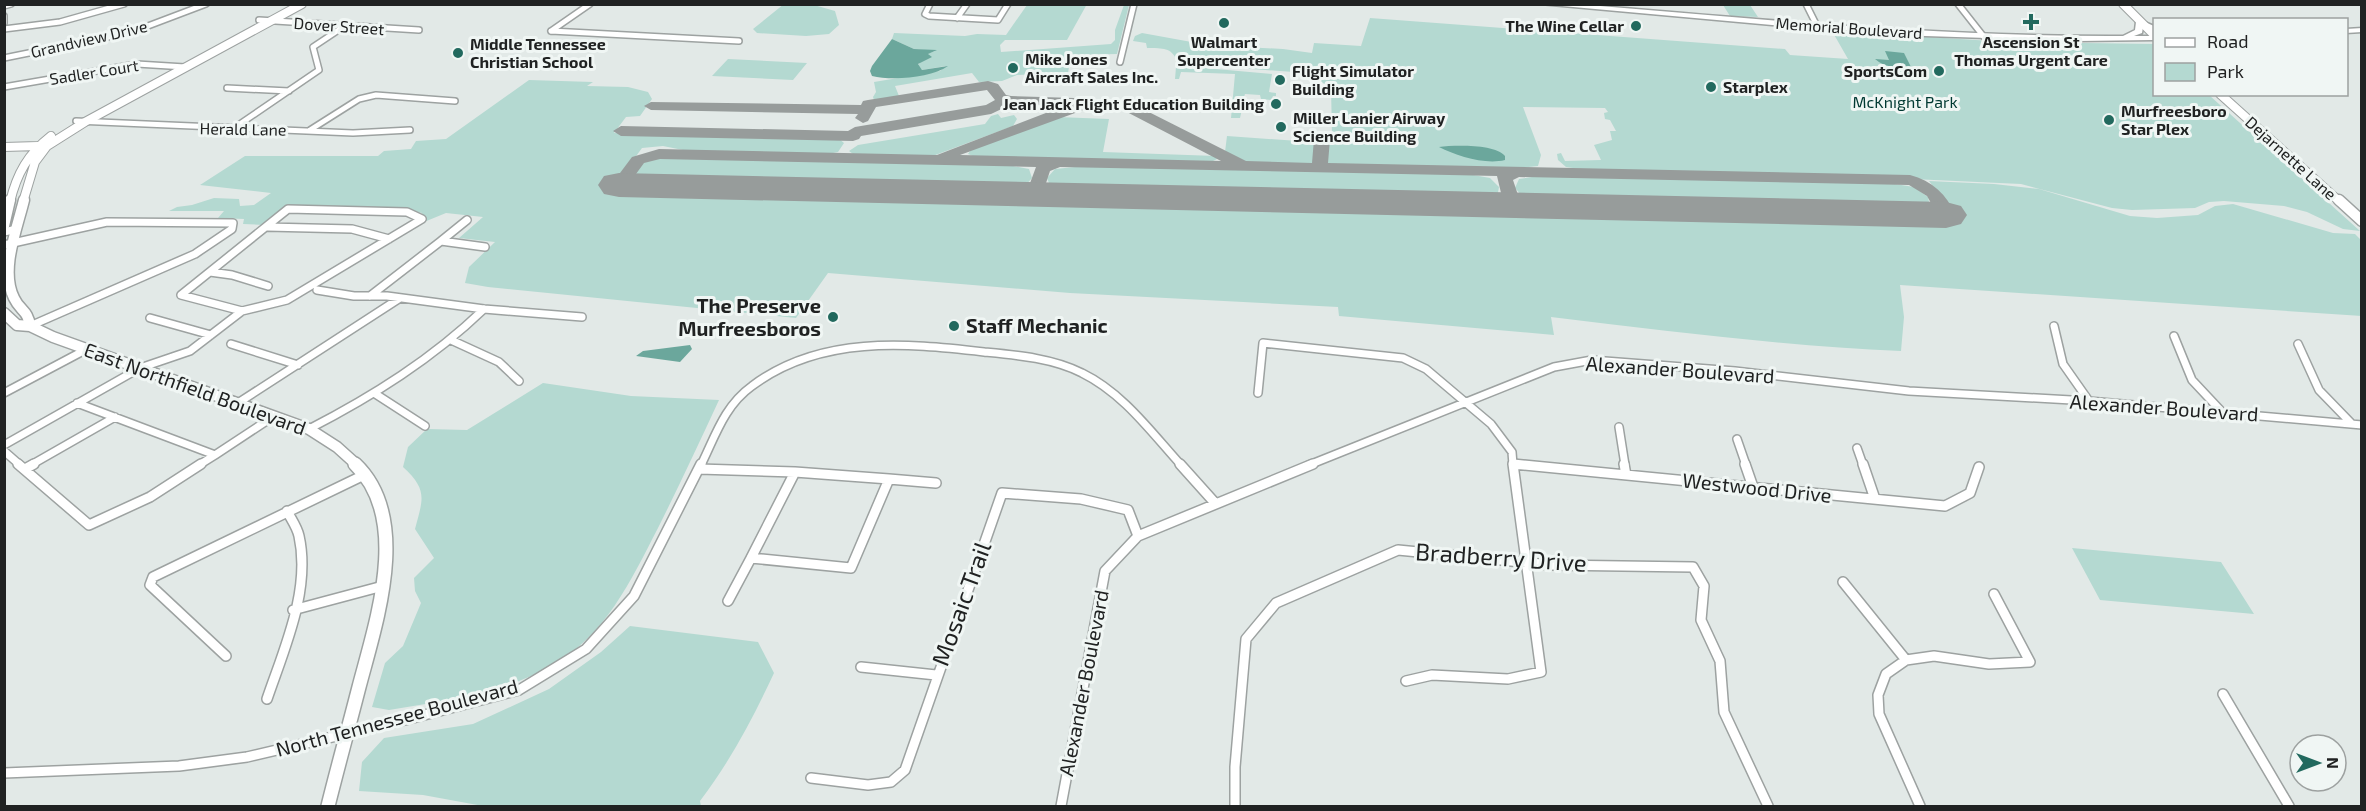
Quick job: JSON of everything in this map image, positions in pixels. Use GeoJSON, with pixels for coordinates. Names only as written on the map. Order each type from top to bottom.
{"type":"FeatureCollection","features":[{"type":"Feature","properties":{"kind":"main road"},"geometry":{"type":"LineString","coordinates":[[4,226],[19,169],[36,146],[76,121],[290,4]]}},
{"type":"Feature","properties":{"kind":"main road"},"geometry":{"type":"LineString","coordinates":[[30,326],[29,316],[14,298],[9,281],[10,262],[29,177],[35,162],[47,146],[85,122],[302,4]]}},
{"type":"Feature","properties":{"kind":"main road","name":"Memorial Boulevard"},"geometry":{"type":"LineString","coordinates":[[1544,4],[1984,37],[2115,39],[2153,37]]}},
{"type":"Feature","properties":{"kind":"main road"},"geometry":{"type":"LineString","coordinates":[[2123,4],[2153,36]]}},
{"type":"Feature","properties":{"kind":"main road"},"geometry":{"type":"LineString","coordinates":[[2141,23],[2153,29]]}},
{"type":"Feature","properties":{"kind":"main road"},"geometry":{"type":"LineString","coordinates":[[2115,39],[2136,33],[2141,23]]}},
{"type":"Feature","properties":{"kind":"main road"},"geometry":{"type":"LineString","coordinates":[[2115,39],[2153,47]]}},
{"type":"Feature","properties":{"kind":"main road","name":"Dejarnette Lane"},"geometry":{"type":"LineString","coordinates":[[2222,96],[2361,221]]}},
{"type":"Feature","properties":{"kind":"main road"},"geometry":{"type":"LineString","coordinates":[[4,147],[47,146]]}},
{"type":"Feature","properties":{"kind":"main road","name":"East Northfield Boulevard"},"geometry":{"type":"LineString","coordinates":[[4,313],[17,324],[30,326],[53,337],[309,429],[341,450],[364,475],[378,499],[387,534],[383,586],[378,615],[328,807]]}},
{"type":"Feature","properties":{"kind":"street"},"geometry":{"type":"LineString","coordinates":[[4,6],[11,4]]}},
{"type":"Feature","properties":{"kind":"street"},"geometry":{"type":"LineString","coordinates":[[4,29],[60,22],[124,4]]}},
{"type":"Feature","properties":{"kind":"street","name":"Grandview Drive"},"geometry":{"type":"LineString","coordinates":[[4,58],[132,32],[206,4]]}},
{"type":"Feature","properties":{"kind":"street"},"geometry":{"type":"LineString","coordinates":[[590,4],[551,31],[739,41]]}},
{"type":"Feature","properties":{"kind":"street"},"geometry":{"type":"LineString","coordinates":[[930,4],[925,14],[932,17],[998,20],[1008,4]]}},
{"type":"Feature","properties":{"kind":"street"},"geometry":{"type":"LineString","coordinates":[[957,18],[967,4]]}},
{"type":"Feature","properties":{"kind":"street"},"geometry":{"type":"LineString","coordinates":[[1120,62],[1134,4]]}},
{"type":"Feature","properties":{"kind":"street"},"geometry":{"type":"LineString","coordinates":[[1806,4],[1817,26]]}},
{"type":"Feature","properties":{"kind":"street"},"geometry":{"type":"LineString","coordinates":[[1958,4],[1984,37]]}},
{"type":"Feature","properties":{"kind":"street"},"geometry":{"type":"LineString","coordinates":[[4,16],[4,23]]}},
{"type":"Feature","properties":{"kind":"street","name":"Dover Street"},"geometry":{"type":"LineString","coordinates":[[259,20],[419,30]]}},
{"type":"Feature","properties":{"kind":"street"},"geometry":{"type":"LineString","coordinates":[[233,129],[319,70],[313,47],[343,27]]}},
{"type":"Feature","properties":{"kind":"street","name":"Sadler Court"},"geometry":{"type":"LineString","coordinates":[[4,87],[128,65],[185,67]]}},
{"type":"Feature","properties":{"kind":"street"},"geometry":{"type":"LineString","coordinates":[[227,88],[289,92]]}},
{"type":"Feature","properties":{"kind":"street"},"geometry":{"type":"LineString","coordinates":[[310,130],[348,104],[376,95],[455,101]]}},
{"type":"Feature","properties":{"kind":"street","name":"Herald Lane"},"geometry":{"type":"LineString","coordinates":[[76,121],[157,128],[394,132],[410,130]]}},
{"type":"Feature","properties":{"kind":"street"},"geometry":{"type":"LineString","coordinates":[[4,445],[140,368],[190,351],[242,311],[286,300],[422,219],[421,217],[407,212],[288,209],[181,295],[242,311]]}},
{"type":"Feature","properties":{"kind":"street"},"geometry":{"type":"LineString","coordinates":[[370,296],[467,220]]}},
{"type":"Feature","properties":{"kind":"street"},"geometry":{"type":"LineString","coordinates":[[4,245],[107,222],[233,224],[232,229],[195,254],[30,326]]}},
{"type":"Feature","properties":{"kind":"street"},"geometry":{"type":"LineString","coordinates":[[267,227],[352,229],[389,238]]}},
{"type":"Feature","properties":{"kind":"street"},"geometry":{"type":"LineString","coordinates":[[4,232],[17,229]]}},
{"type":"Feature","properties":{"kind":"street"},"geometry":{"type":"LineString","coordinates":[[441,241],[485,247]]}},
{"type":"Feature","properties":{"kind":"street"},"geometry":{"type":"LineString","coordinates":[[210,272],[232,275],[268,286]]}},
{"type":"Feature","properties":{"kind":"street"},"geometry":{"type":"LineString","coordinates":[[317,290],[354,297],[400,298],[484,309],[582,317]]}},
{"type":"Feature","properties":{"kind":"street"},"geometry":{"type":"LineString","coordinates":[[238,403],[400,298]]}},
{"type":"Feature","properties":{"kind":"street"},"geometry":{"type":"LineString","coordinates":[[309,429],[353,407],[374,393],[451,340],[484,309]]}},
{"type":"Feature","properties":{"kind":"street"},"geometry":{"type":"LineString","coordinates":[[150,318],[211,335]]}},
{"type":"Feature","properties":{"kind":"street"},"geometry":{"type":"LineString","coordinates":[[2054,326],[2063,364],[2089,401]]}},
{"type":"Feature","properties":{"kind":"street"},"geometry":{"type":"LineString","coordinates":[[2174,336],[2192,380],[2222,412]]}},
{"type":"Feature","properties":{"kind":"street"},"geometry":{"type":"LineString","coordinates":[[451,340],[500,362],[519,381]]}},
{"type":"Feature","properties":{"kind":"street"},"geometry":{"type":"LineString","coordinates":[[1258,393],[1263,343],[1403,358],[1426,369],[1491,424],[1512,452],[1541,672],[1508,679],[1432,675],[1406,681]]}},
{"type":"Feature","properties":{"kind":"street"},"geometry":{"type":"LineString","coordinates":[[231,344],[297,365]]}},
{"type":"Feature","properties":{"kind":"street","name":"North Tennessee Boulevard"},"geometry":{"type":"LineString","coordinates":[[4,773],[179,766],[247,757],[519,690],[586,649],[634,596],[699,469],[722,418],[750,387],[777,370],[822,352],[882,344],[932,346],[1047,360],[1083,373],[1123,401],[1215,502]]}},
{"type":"Feature","properties":{"kind":"street"},"geometry":{"type":"LineString","coordinates":[[2298,344],[2319,390],[2350,423]]}},
{"type":"Feature","properties":{"kind":"street"},"geometry":{"type":"LineString","coordinates":[[4,393],[87,349]]}},
{"type":"Feature","properties":{"kind":"street","name":"Alexander Boulevard"},"geometry":{"type":"LineString","coordinates":[[1061,807],[1106,571],[1138,536],[1215,502],[1463,402],[1554,368],[1592,360],[1778,375],[1909,391],[2089,401],[2361,425]]}},
{"type":"Feature","properties":{"kind":"street"},"geometry":{"type":"LineString","coordinates":[[374,393],[425,426]]}},
{"type":"Feature","properties":{"kind":"street"},"geometry":{"type":"LineString","coordinates":[[77,403],[215,455]]}},
{"type":"Feature","properties":{"kind":"street"},"geometry":{"type":"LineString","coordinates":[[4,451],[89,525],[150,497],[274,416]]}},
{"type":"Feature","properties":{"kind":"street"},"geometry":{"type":"LineString","coordinates":[[25,469],[115,417]]}},
{"type":"Feature","properties":{"kind":"street"},"geometry":{"type":"LineString","coordinates":[[1619,428],[1626,475]]}},
{"type":"Feature","properties":{"kind":"street"},"geometry":{"type":"LineString","coordinates":[[1737,439],[1753,487]]}},
{"type":"Feature","properties":{"kind":"street"},"geometry":{"type":"LineString","coordinates":[[1857,447],[1875,499]]}},
{"type":"Feature","properties":{"kind":"street","name":"Westwood Drive"},"geometry":{"type":"LineString","coordinates":[[1513,464],[1945,506],[1971,493],[1979,467]]}},
{"type":"Feature","properties":{"kind":"street"},"geometry":{"type":"LineString","coordinates":[[699,469],[795,471],[936,483]]}},
{"type":"Feature","properties":{"kind":"street"},"geometry":{"type":"LineString","coordinates":[[728,601],[795,471]]}},
{"type":"Feature","properties":{"kind":"street"},"geometry":{"type":"LineString","coordinates":[[226,656],[150,585],[153,577],[364,475]]}},
{"type":"Feature","properties":{"kind":"street"},"geometry":{"type":"LineString","coordinates":[[751,558],[851,568],[889,479]]}},
{"type":"Feature","properties":{"kind":"street","name":"Mosaic Trail"},"geometry":{"type":"LineString","coordinates":[[811,778],[868,785],[891,782],[905,770],[936,675],[1002,493],[1102,501],[1128,510],[1138,536]]}},
{"type":"Feature","properties":{"kind":"street"},"geometry":{"type":"LineString","coordinates":[[267,699],[288,632],[302,566],[298,534],[286,511]]}},
{"type":"Feature","properties":{"kind":"street","name":"Bradberry Drive"},"geometry":{"type":"LineString","coordinates":[[1235,807],[1235,767],[1246,639],[1276,603],[1398,550],[1551,565],[1693,567],[1704,586],[1701,620],[1720,661],[1724,712],[1768,807]]}},
{"type":"Feature","properties":{"kind":"street"},"geometry":{"type":"LineString","coordinates":[[1843,582],[1906,660]]}},
{"type":"Feature","properties":{"kind":"street"},"geometry":{"type":"LineString","coordinates":[[293,610],[383,586]]}},
{"type":"Feature","properties":{"kind":"street"},"geometry":{"type":"LineString","coordinates":[[1920,807],[1879,714],[1878,695],[1886,674],[1906,660],[1934,656],[1989,664],[2030,662],[1994,594]]}},
{"type":"Feature","properties":{"kind":"street"},"geometry":{"type":"LineString","coordinates":[[861,667],[936,675]]}},
{"type":"Feature","properties":{"kind":"street"},"geometry":{"type":"LineString","coordinates":[[2223,694],[2289,807]]}},
{"type":"Feature","properties":{"kind":"green space"},"geometry":{"type":"Polygon","coordinates":[[[784,4],[814,5],[835,11],[839,25],[829,34],[806,36],[757,33],[753,29],[784,4]]]}},
{"type":"Feature","properties":{"kind":"green space"},"geometry":{"type":"Polygon","coordinates":[[[1087,4],[1067,40],[1005,40],[1000,45],[1001,52],[1111,44],[1115,40],[1115,30],[1124,5],[1129,5],[1117,54],[1071,55],[1068,73],[1017,75],[1002,81],[979,82],[972,73],[895,86],[899,96],[874,100],[876,92],[874,82],[940,71],[946,66],[922,70],[918,65],[927,54],[935,51],[914,49],[892,39],[894,33],[1006,35],[1027,5],[1087,4]]]}},
{"type":"Feature","properties":{"kind":"green space"},"geometry":{"type":"Polygon","coordinates":[[[1723,5],[1750,5],[1758,17],[1730,16],[1723,5]]]}},
{"type":"Feature","properties":{"kind":"green space","name":"McKnight Park"},"geometry":{"type":"Polygon","coordinates":[[[1370,18],[1785,49],[1790,55],[1848,59],[1832,31],[2008,42],[2153,44],[2153,96],[2210,96],[2360,231],[2343,229],[2307,212],[2284,206],[2224,201],[2209,202],[2195,208],[2132,210],[2112,208],[2021,184],[1869,177],[1594,171],[1566,167],[1558,160],[1557,154],[1561,153],[1565,161],[1601,160],[1594,145],[1612,140],[1610,131],[1616,131],[1610,120],[1605,119],[1604,113],[1608,112],[1605,108],[1523,107],[1541,155],[1538,166],[1510,169],[1334,166],[1325,163],[1328,139],[1332,135],[1331,87],[1313,78],[1306,78],[1307,73],[1182,64],[1169,51],[1147,48],[1146,43],[1133,41],[1135,36],[1142,33],[1208,45],[1312,53],[1314,43],[1361,46],[1370,18]]]}},
{"type":"Feature","properties":{"kind":"green space"},"geometry":{"type":"Polygon","coordinates":[[[728,59],[807,63],[793,80],[712,76],[728,59]]]}},
{"type":"Feature","properties":{"kind":"green space"},"geometry":{"type":"Polygon","coordinates":[[[1176,67],[1272,74],[1269,92],[1276,93],[1276,96],[1273,96],[1271,100],[1261,99],[1260,95],[1245,94],[1240,108],[1242,109],[1240,118],[1231,118],[1235,74],[1181,72],[1179,79],[1175,79],[1176,67]]]}},
{"type":"Feature","properties":{"kind":"green space"},"geometry":{"type":"Polygon","coordinates":[[[529,80],[593,82],[587,86],[628,87],[648,92],[652,99],[640,116],[626,117],[614,133],[838,138],[844,143],[838,152],[823,155],[693,152],[663,146],[642,148],[609,193],[1961,222],[1929,181],[1994,184],[2039,189],[2130,216],[2157,218],[2198,215],[2215,206],[2233,204],[2333,233],[2355,234],[2361,240],[2362,316],[1900,285],[1904,317],[1901,351],[1770,342],[1551,317],[1554,335],[1339,316],[1338,307],[1070,293],[828,273],[796,318],[465,283],[469,267],[495,242],[459,238],[483,217],[446,213],[424,222],[422,213],[406,209],[285,207],[264,225],[243,224],[244,219],[218,218],[224,211],[169,211],[214,198],[239,199],[240,206],[254,205],[271,193],[200,185],[245,156],[378,156],[384,151],[411,149],[416,141],[446,139],[529,80]]]}},
{"type":"Feature","properties":{"kind":"green space"},"geometry":{"type":"Polygon","coordinates":[[[998,114],[1001,118],[1014,115],[1017,119],[1013,126],[930,157],[856,156],[849,151],[858,145],[985,124],[991,116],[998,114]]]}},
{"type":"Feature","properties":{"kind":"green space"},"geometry":{"type":"Polygon","coordinates":[[[1057,117],[1109,119],[1103,152],[1216,156],[1217,159],[1202,163],[978,158],[968,154],[972,148],[1023,127],[1057,117]]]}},
{"type":"Feature","properties":{"kind":"green space"},"geometry":{"type":"Polygon","coordinates":[[[1227,136],[1313,142],[1316,144],[1315,160],[1311,164],[1303,165],[1249,163],[1225,152],[1227,136]]]}},
{"type":"Feature","properties":{"kind":"green space"},"geometry":{"type":"Polygon","coordinates":[[[656,157],[1003,164],[1029,169],[1032,178],[1024,187],[637,179],[632,175],[640,163],[656,157]]]}},
{"type":"Feature","properties":{"kind":"green space"},"geometry":{"type":"Polygon","coordinates":[[[1085,166],[1462,173],[1490,178],[1499,187],[1497,198],[1051,188],[1047,178],[1055,169],[1085,166]]]}},
{"type":"Feature","properties":{"kind":"green space"},"geometry":{"type":"Polygon","coordinates":[[[1545,175],[1882,182],[1914,187],[1928,197],[1930,207],[1524,198],[1515,188],[1519,179],[1545,175]]]}},
{"type":"Feature","properties":{"kind":"green space"},"geometry":{"type":"Polygon","coordinates":[[[543,383],[631,396],[719,400],[637,568],[615,606],[587,639],[551,666],[532,676],[492,690],[451,700],[389,710],[372,707],[385,663],[403,646],[421,603],[415,591],[414,578],[434,558],[415,529],[421,495],[417,482],[403,467],[408,447],[427,429],[467,430],[543,383]]]}},
{"type":"Feature","properties":{"kind":"green space"},"geometry":{"type":"Polygon","coordinates":[[[2072,548],[2221,562],[2254,614],[2100,600],[2072,548]]]}},
{"type":"Feature","properties":{"kind":"green space"},"geometry":{"type":"Polygon","coordinates":[[[630,626],[758,642],[774,673],[740,739],[700,801],[701,806],[483,806],[423,795],[359,791],[362,762],[384,738],[473,724],[549,689],[601,652],[630,626]]]}},
{"type":"Feature","properties":{"kind":"shaded area"},"geometry":{"type":"Polygon","coordinates":[[[892,39],[914,49],[937,50],[928,54],[932,57],[918,64],[922,70],[948,66],[922,76],[890,78],[872,76],[870,71],[872,66],[892,39]]]}},
{"type":"Feature","properties":{"kind":"shaded area"},"geometry":{"type":"Polygon","coordinates":[[[1885,51],[1904,53],[1912,69],[1888,66],[1875,59],[1889,60],[1885,51]]]}},
{"type":"Feature","properties":{"kind":"shaded area"},"geometry":{"type":"Polygon","coordinates":[[[1439,147],[1484,147],[1500,152],[1505,156],[1505,160],[1471,159],[1439,147]]]}},
{"type":"Feature","properties":{"kind":"shaded area"},"geometry":{"type":"Polygon","coordinates":[[[690,345],[692,349],[680,362],[636,356],[643,351],[690,345]]]}},
{"type":"Feature","properties":{"kind":"taxiway"},"geometry":{"type":"LineString","coordinates":[[868,110],[868,104],[988,85],[993,87],[1001,98],[1011,100]]}},
{"type":"Feature","properties":{"kind":"taxiway"},"geometry":{"type":"LineString","coordinates":[[855,132],[991,109],[995,105],[1011,100]]}},
{"type":"Feature","properties":{"kind":"taxiway"},"geometry":{"type":"LineString","coordinates":[[1011,100],[1074,102]]}},
{"type":"Feature","properties":{"kind":"taxiway"},"geometry":{"type":"LineString","coordinates":[[944,156],[1084,104],[1126,106],[1240,164]]}},
{"type":"Feature","properties":{"kind":"taxiway"},"geometry":{"type":"LineString","coordinates":[[651,106],[868,110]]}},
{"type":"Feature","properties":{"kind":"taxiway"},"geometry":{"type":"LineString","coordinates":[[863,118],[868,110]]}},
{"type":"Feature","properties":{"kind":"taxiway"},"geometry":{"type":"LineString","coordinates":[[621,131],[853,136]]}},
{"type":"Feature","properties":{"kind":"taxiway"},"geometry":{"type":"LineString","coordinates":[[1320,166],[1322,139]]}},
{"type":"Feature","properties":{"kind":"taxiway"},"geometry":{"type":"LineString","coordinates":[[619,185],[638,160],[659,154],[1058,162]]}},
{"type":"Feature","properties":{"kind":"taxiway"},"geometry":{"type":"LineString","coordinates":[[1056,195],[1041,192],[1037,186],[1043,168],[1058,162]]}},
{"type":"Feature","properties":{"kind":"taxiway"},"geometry":{"type":"LineString","coordinates":[[1058,162],[1910,180],[1922,185],[1932,193],[1941,203],[1946,215]]}},
{"type":"Feature","properties":{"kind":"taxiway"},"geometry":{"type":"LineString","coordinates":[[1511,198],[1504,178],[1516,172]]}},
{"type":"Feature","properties":{"kind":"taxiway"},"geometry":{"type":"LineString","coordinates":[[1495,204],[1511,198]]}},
{"type":"Feature","properties":{"kind":"taxiway"},"geometry":{"type":"LineString","coordinates":[[1511,198],[1531,205]]}},
{"type":"Feature","properties":{"kind":"runway"},"geometry":{"type":"LineString","coordinates":[[619,185],[1946,215]]}},
{"type":"Feature","properties":{"kind":"place","name":"Ascension St Thomas Urgent Care"},"geometry":{"type":"Point","coordinates":[2031,22]}},
{"type":"Feature","properties":{"kind":"place","name":"Walmart Supercenter"},"geometry":{"type":"Point","coordinates":[1224,23]}},
{"type":"Feature","properties":{"kind":"place","name":"The Wine Cellar"},"geometry":{"type":"Point","coordinates":[1636,26]}},
{"type":"Feature","properties":{"kind":"place","name":"Middle Tennessee Christian School"},"geometry":{"type":"Point","coordinates":[458,53]}},
{"type":"Feature","properties":{"kind":"place","name":"Mike Jones Aircraft Sales Inc."},"geometry":{"type":"Point","coordinates":[1013,68]}},
{"type":"Feature","properties":{"kind":"place","name":"SportsCom"},"geometry":{"type":"Point","coordinates":[1939,71]}},
{"type":"Feature","properties":{"kind":"place","name":"Flight Simulator Building"},"geometry":{"type":"Point","coordinates":[1280,80]}},
{"type":"Feature","properties":{"kind":"place","name":"Starplex"},"geometry":{"type":"Point","coordinates":[1711,87]}},
{"type":"Feature","properties":{"kind":"place","name":"Jean Jack Flight Education Building"},"geometry":{"type":"Point","coordinates":[1276,104]}},
{"type":"Feature","properties":{"kind":"place","name":"Murfreesboro Star Plex"},"geometry":{"type":"Point","coordinates":[2109,120]}},
{"type":"Feature","properties":{"kind":"place","name":"Miller Lanier Airway Science Building"},"geometry":{"type":"Point","coordinates":[1281,127]}},
{"type":"Feature","properties":{"kind":"place","name":"The Preserve Murfreesboros"},"geometry":{"type":"Point","coordinates":[833,317]}},
{"type":"Feature","properties":{"kind":"place","name":"Staff Mechanic"},"geometry":{"type":"Point","coordinates":[954,326]}}]}
